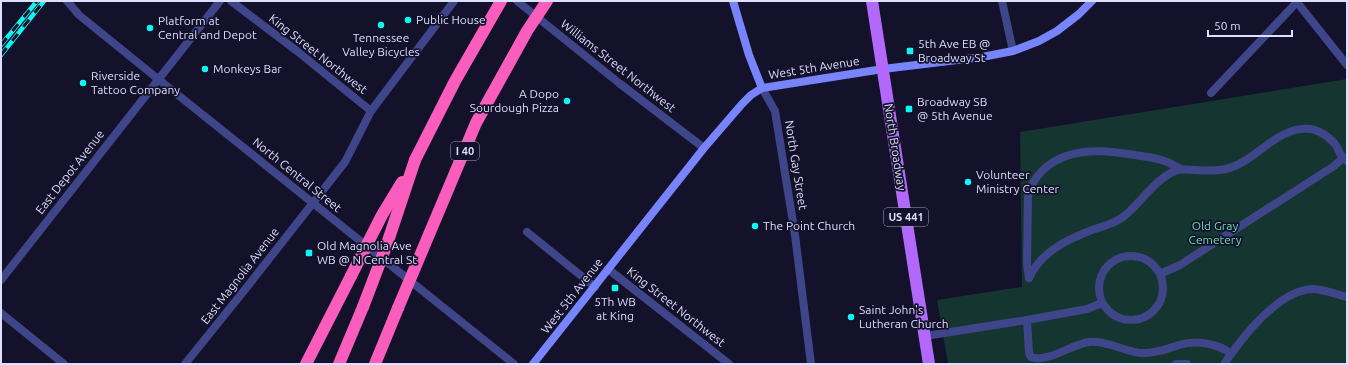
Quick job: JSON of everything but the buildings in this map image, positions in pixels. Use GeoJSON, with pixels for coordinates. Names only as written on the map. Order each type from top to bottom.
{"type":"FeatureCollection","features":[{"type":"Feature","properties":{"kind":"highway"},"geometry":{"type":"LineString","coordinates":[[306,364],[382,215],[415,160],[455,81],[501,1]]}},
{"type":"Feature","properties":{"kind":"highway","name":"I 40"},"geometry":{"type":"LineString","coordinates":[[375,364],[476,124],[527,31],[546,1]]}},
{"type":"Feature","properties":{"kind":"highway"},"geometry":{"type":"LineString","coordinates":[[339,364],[387,244],[415,160]]}},
{"type":"Feature","properties":{"kind":"highway"},"geometry":{"type":"LineString","coordinates":[[380,364],[385,342]]}},
{"type":"Feature","properties":{"kind":"main road","name":"North Gay Street"},"geometry":{"type":"LineString","coordinates":[[733,1],[749,55],[762,88]]}},
{"type":"Feature","properties":{"kind":"main road","name":"North Broadway"},"geometry":{"type":"LineString","coordinates":[[872,1],[929,364]]}},
{"type":"Feature","properties":{"kind":"main road","name":"West 5th Avenue"},"geometry":{"type":"LineString","coordinates":[[533,364],[704,148],[751,95],[762,88],[1012,51],[1039,41],[1057,31],[1079,14],[1092,1]]}},
{"type":"Feature","properties":{"kind":"street","name":"North Central Street"},"geometry":{"type":"LineString","coordinates":[[67,1],[79,15],[158,80],[514,364]]}},
{"type":"Feature","properties":{"kind":"street","name":"East Depot Avenue"},"geometry":{"type":"LineString","coordinates":[[1,280],[220,1]]}},
{"type":"Feature","properties":{"kind":"street","name":"King Street Northwest"},"geometry":{"type":"LineString","coordinates":[[231,1],[297,51],[371,111]]}},
{"type":"Feature","properties":{"kind":"street","name":"East Magnolia Avenue"},"geometry":{"type":"LineString","coordinates":[[185,364],[345,162],[371,111],[454,1]]}},
{"type":"Feature","properties":{"kind":"street","name":"Williams Street Northwest"},"geometry":{"type":"LineString","coordinates":[[517,1],[619,83],[704,148]]}},
{"type":"Feature","properties":{"kind":"street"},"geometry":{"type":"LineString","coordinates":[[1002,1],[1012,51]]}},
{"type":"Feature","properties":{"kind":"street"},"geometry":{"type":"LineString","coordinates":[[1211,93],[1297,1],[1347,65]]}},
{"type":"Feature","properties":{"kind":"street","name":"North Gay Street"},"geometry":{"type":"LineString","coordinates":[[762,88],[775,112],[797,250],[811,364]]}},
{"type":"Feature","properties":{"kind":"street"},"geometry":{"type":"LineString","coordinates":[[1160,274],[1180,265],[1345,160],[1332,141],[1315,130],[1305,129],[1290,132],[1282,136],[1244,161],[1232,167],[1203,170],[1181,169],[1174,171],[1159,182],[1122,218],[1069,240],[1054,248],[1038,263],[1029,278],[1027,264],[1027,220],[1029,189],[1035,178],[1052,162],[1066,156],[1083,152],[1108,151],[1155,158],[1168,162],[1181,169]]}},
{"type":"Feature","properties":{"kind":"street"},"geometry":{"type":"LineString","coordinates":[[528,232],[595,287]]}},
{"type":"Feature","properties":{"kind":"street"},"geometry":{"type":"LineString","coordinates":[[1126,256],[1136,256],[1146,260],[1154,266],[1160,274],[1163,284],[1163,294],[1154,311],[1145,317],[1136,320],[1126,320],[1116,317],[1108,311],[1102,303],[1099,293],[1099,283],[1102,274],[1108,265],[1116,259],[1126,256]]}},
{"type":"Feature","properties":{"kind":"street","name":"King Street Northwest"},"geometry":{"type":"LineString","coordinates":[[608,269],[729,364]]}},
{"type":"Feature","properties":{"kind":"street"},"geometry":{"type":"LineString","coordinates":[[1224,364],[1268,311],[1289,297],[1314,289],[1332,292],[1347,297]]}},
{"type":"Feature","properties":{"kind":"street"},"geometry":{"type":"LineString","coordinates":[[925,336],[1087,309],[1102,303]]}},
{"type":"Feature","properties":{"kind":"street"},"geometry":{"type":"LineString","coordinates":[[1,313],[64,364]]}},
{"type":"Feature","properties":{"kind":"street"},"geometry":{"type":"LineString","coordinates":[[1027,320],[1029,353],[1030,357],[1034,358],[1050,356],[1088,342],[1102,343],[1141,353],[1160,350],[1180,344],[1212,344],[1218,345],[1231,354]]}},
{"type":"Feature","properties":{"kind":"street"},"geometry":{"type":"LineString","coordinates":[[1176,364],[1187,364]]}},
{"type":"Feature","properties":{"kind":"green space","name":"Old Gray Cemetery"},"geometry":{"type":"Polygon","coordinates":[[[1347,79],[1347,364],[948,364],[937,300],[1022,287],[1020,132],[1347,79]]]}},
{"type":"Feature","properties":{"kind":"railway"},"geometry":{"type":"LineString","coordinates":[[1,45],[37,1]]}},
{"type":"Feature","properties":{"kind":"railway"},"geometry":{"type":"LineString","coordinates":[[1,55],[44,1]]}},
{"type":"Feature","properties":{"kind":"place","name":"Public House"},"geometry":{"type":"Point","coordinates":[408,20]}},
{"type":"Feature","properties":{"kind":"place","name":"Tennessee Valley Bicycles"},"geometry":{"type":"Point","coordinates":[381,25]}},
{"type":"Feature","properties":{"kind":"place","name":"Platform at Central and Depot"},"geometry":{"type":"Point","coordinates":[150,28]}},
{"type":"Feature","properties":{"kind":"place","name":"5th Ave EB @ Broadway St"},"geometry":{"type":"Point","coordinates":[910,51]}},
{"type":"Feature","properties":{"kind":"place","name":"Monkeys Bar"},"geometry":{"type":"Point","coordinates":[205,69]}},
{"type":"Feature","properties":{"kind":"place","name":"Riverside Tattoo Company"},"geometry":{"type":"Point","coordinates":[83,83]}},
{"type":"Feature","properties":{"kind":"place","name":"A Dopo Sourdough Pizza"},"geometry":{"type":"Point","coordinates":[567,101]}},
{"type":"Feature","properties":{"kind":"place","name":"Broadway SB @ 5th Avenue"},"geometry":{"type":"Point","coordinates":[909,109]}},
{"type":"Feature","properties":{"kind":"place","name":"Volunteer Ministry Center"},"geometry":{"type":"Point","coordinates":[968,182]}},
{"type":"Feature","properties":{"kind":"place","name":"The Point Church"},"geometry":{"type":"Point","coordinates":[755,226]}},
{"type":"Feature","properties":{"kind":"place","name":"Old Magnolia Ave WB @ N Central St"},"geometry":{"type":"Point","coordinates":[309,253]}},
{"type":"Feature","properties":{"kind":"place","name":"5Th WB at King"},"geometry":{"type":"Point","coordinates":[615,288]}},
{"type":"Feature","properties":{"kind":"place","name":"Saint John's Lutheran Church"},"geometry":{"type":"Point","coordinates":[851,317]}}]}
